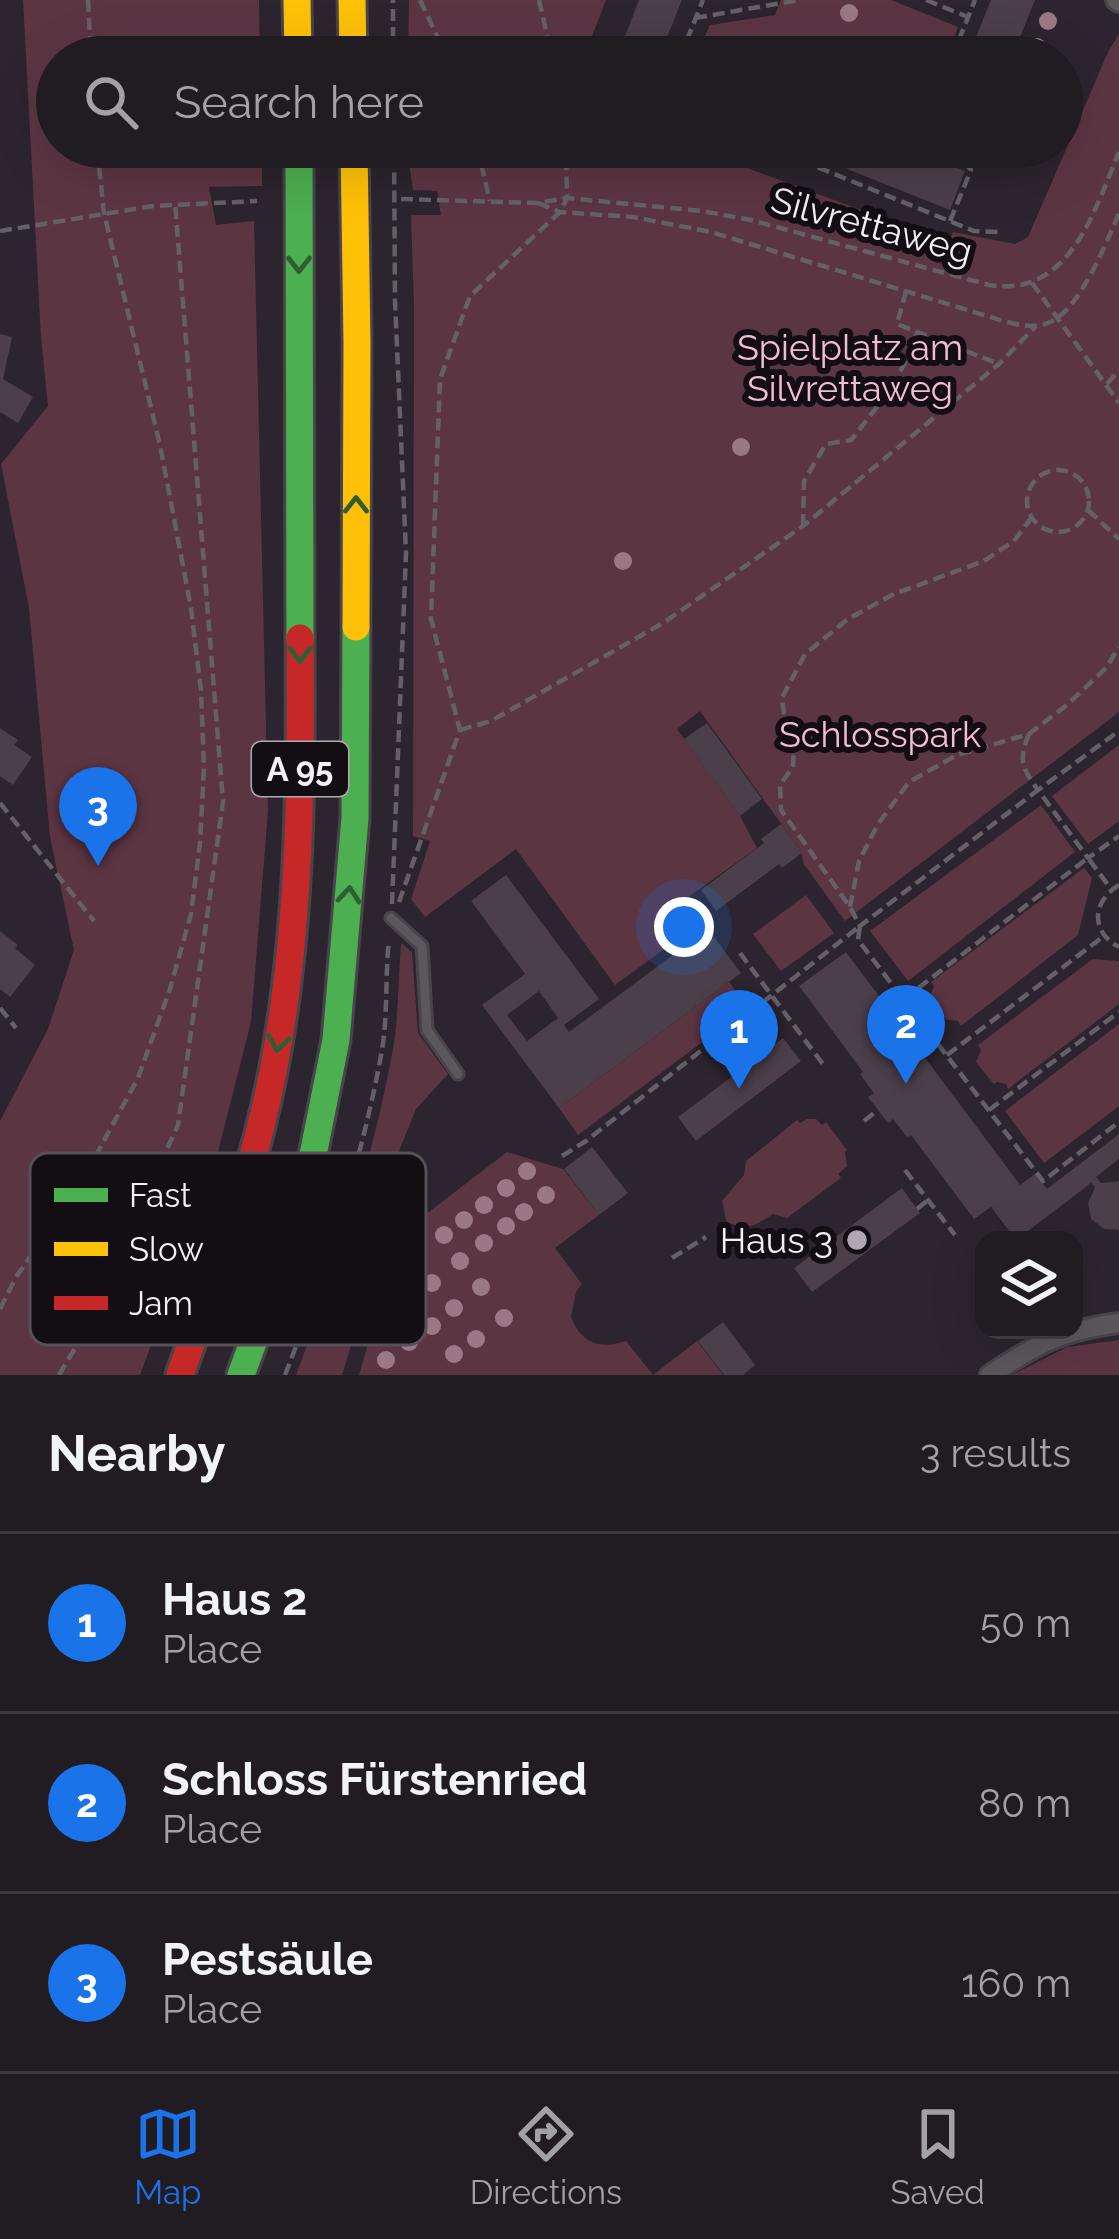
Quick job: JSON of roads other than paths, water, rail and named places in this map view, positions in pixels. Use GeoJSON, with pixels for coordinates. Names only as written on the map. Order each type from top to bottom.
{"type":"FeatureCollection","features":[{"type":"Feature","properties":{"kind":"highway"},"geometry":{"type":"LineString","coordinates":[[298,0],[298,36]]}},
{"type":"Feature","properties":{"kind":"highway"},"geometry":{"type":"LineString","coordinates":[[352,0],[353,36]]}},
{"type":"Feature","properties":{"kind":"highway","name":"A 95"},"geometry":{"type":"LineString","coordinates":[[253,1153],[277,1052],[293,938],[301,808],[299,168]]}},
{"type":"Feature","properties":{"kind":"highway","name":"A 95"},"geometry":{"type":"LineString","coordinates":[[313,1153],[338,1018],[355,818],[354,168]]}},
{"type":"Feature","properties":{"kind":"highway","name":"A 95"},"geometry":{"type":"LineString","coordinates":[[180,1375],[191,1345]]}},
{"type":"Feature","properties":{"kind":"highway","name":"A 95"},"geometry":{"type":"LineString","coordinates":[[241,1375],[252,1345]]}},
{"type":"Feature","properties":{"kind":"street"},"geometry":{"type":"LineString","coordinates":[[990,1375],[1036,1344],[1119,1323]]}},
{"type":"Feature","properties":{"kind":"lane"},"geometry":{"type":"LineString","coordinates":[[392,918],[422,946],[427,1030],[458,1074]]}},
{"type":"Feature","properties":{"kind":"place","name":"Pestsäule"},"geometry":{"type":"Point","coordinates":[98,866]}},
{"type":"Feature","properties":{"kind":"place","name":"Schloss Fürstenried"},"geometry":{"type":"Point","coordinates":[906,1084]}},
{"type":"Feature","properties":{"kind":"place","name":"Haus 2"},"geometry":{"type":"Point","coordinates":[739,1089]}},
{"type":"Feature","properties":{"kind":"place","name":"Haus 3"},"geometry":{"type":"Point","coordinates":[857,1240]}},
{"type":"Feature","properties":{"kind":"park label","name":"Spielplatz am Silvrettaweg"},"geometry":{"type":"Point","coordinates":[850,368]}},
{"type":"Feature","properties":{"kind":"park label","name":"Schlosspark"},"geometry":{"type":"Point","coordinates":[880,734]}}]}
